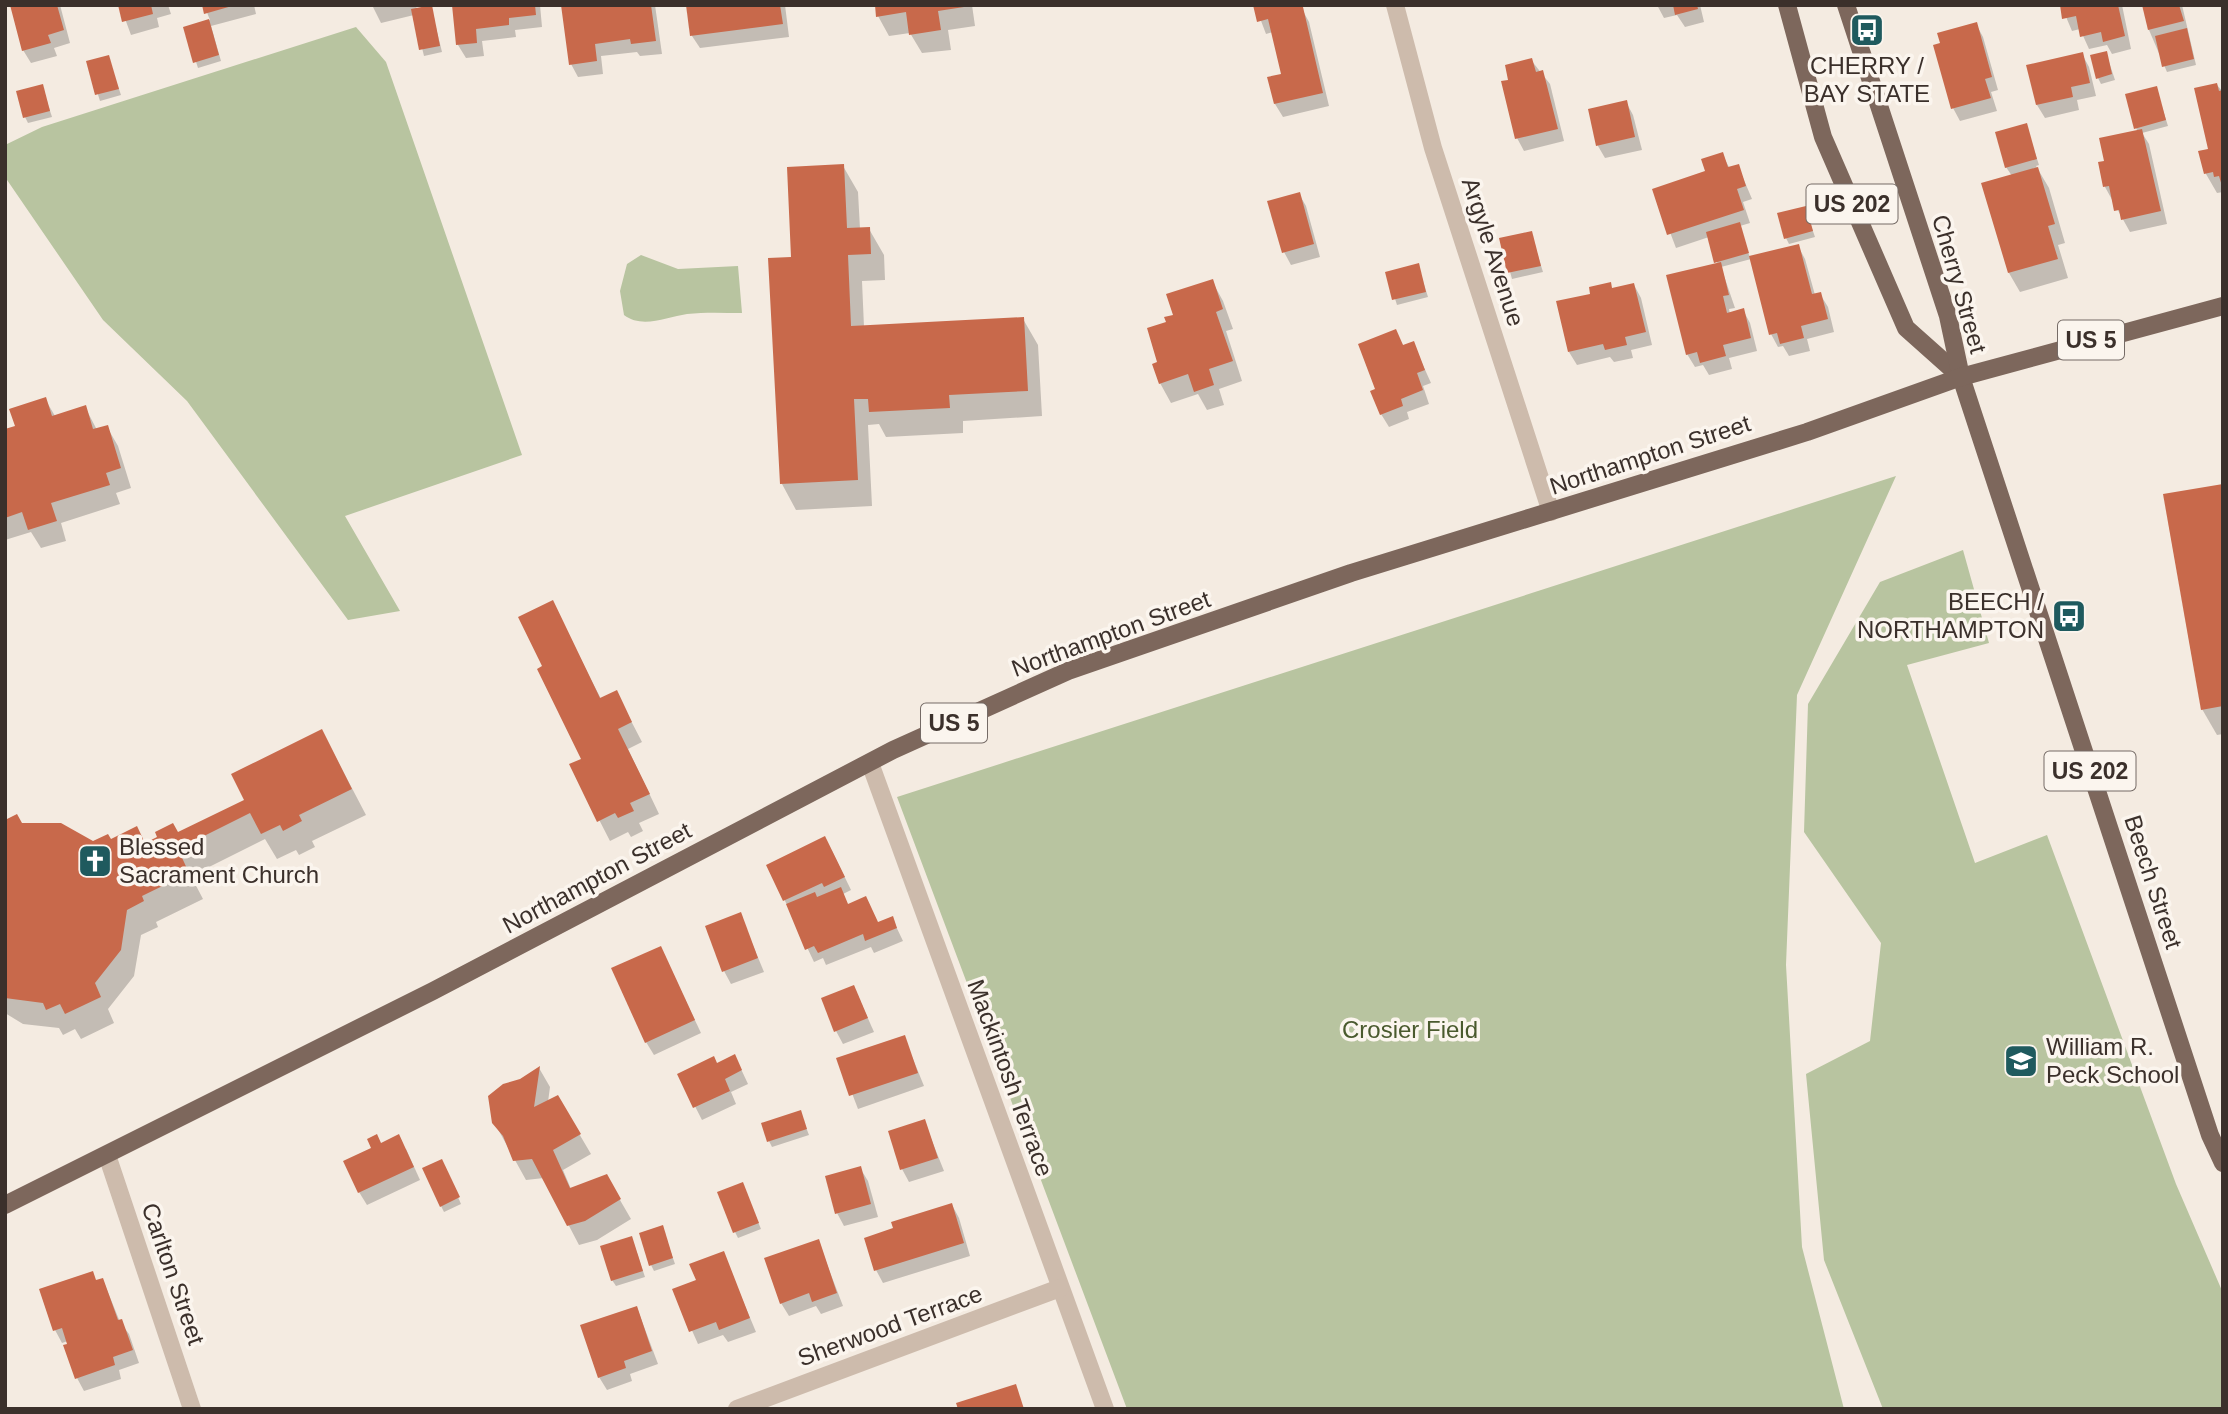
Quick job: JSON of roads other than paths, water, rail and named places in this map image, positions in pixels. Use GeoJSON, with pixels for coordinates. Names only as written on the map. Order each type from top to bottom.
{"type":"FeatureCollection","features":[{"type":"Feature","properties":{"kind":"main road","name":"Cherry Street"},"geometry":{"type":"LineString","coordinates":[[1787,5],[1823,137],[1906,328],[1961,377]]}},
{"type":"Feature","properties":{"kind":"main road","name":"Cherry Street"},"geometry":{"type":"LineString","coordinates":[[1846,5],[1948,316],[1961,377]]}},
{"type":"Feature","properties":{"kind":"main road","name":"Northampton Street"},"geometry":{"type":"LineString","coordinates":[[5,1205],[433,991],[870,763],[1068,671],[1350,573],[1807,432],[1961,377],[2223,306]]}},
{"type":"Feature","properties":{"kind":"main road","name":"Beech Street"},"geometry":{"type":"LineString","coordinates":[[1961,377],[2210,1135],[2223,1163]]}},
{"type":"Feature","properties":{"kind":"street","name":"Argyle Avenue"},"geometry":{"type":"LineString","coordinates":[[1395,5],[1433,148],[1551,512]]}},
{"type":"Feature","properties":{"kind":"street","name":"Mackintosh Terrace"},"geometry":{"type":"LineString","coordinates":[[870,763],[1105,1409]]}},
{"type":"Feature","properties":{"kind":"street","name":"Carlton Street"},"geometry":{"type":"LineString","coordinates":[[107,1155],[192,1409]]}},
{"type":"Feature","properties":{"kind":"street","name":"Sherwood Terrace"},"geometry":{"type":"LineString","coordinates":[[737,1409],[1060,1288]]}},
{"type":"Feature","properties":{"kind":"place","name":"CHERRY / BAY STATE"},"geometry":{"type":"Point","coordinates":[1867,30]}},
{"type":"Feature","properties":{"kind":"place","name":"BEECH / NORTHAMPTON"},"geometry":{"type":"Point","coordinates":[2069,616]}},
{"type":"Feature","properties":{"kind":"place","name":"Blessed Sacrament Church"},"geometry":{"type":"Point","coordinates":[95,861]}},
{"type":"Feature","properties":{"kind":"place","name":"William R. Peck School"},"geometry":{"type":"Point","coordinates":[2021,1061]}},
{"type":"Feature","properties":{"kind":"park label","name":"Crosier Field"},"geometry":{"type":"Point","coordinates":[1410,1030]}}]}
